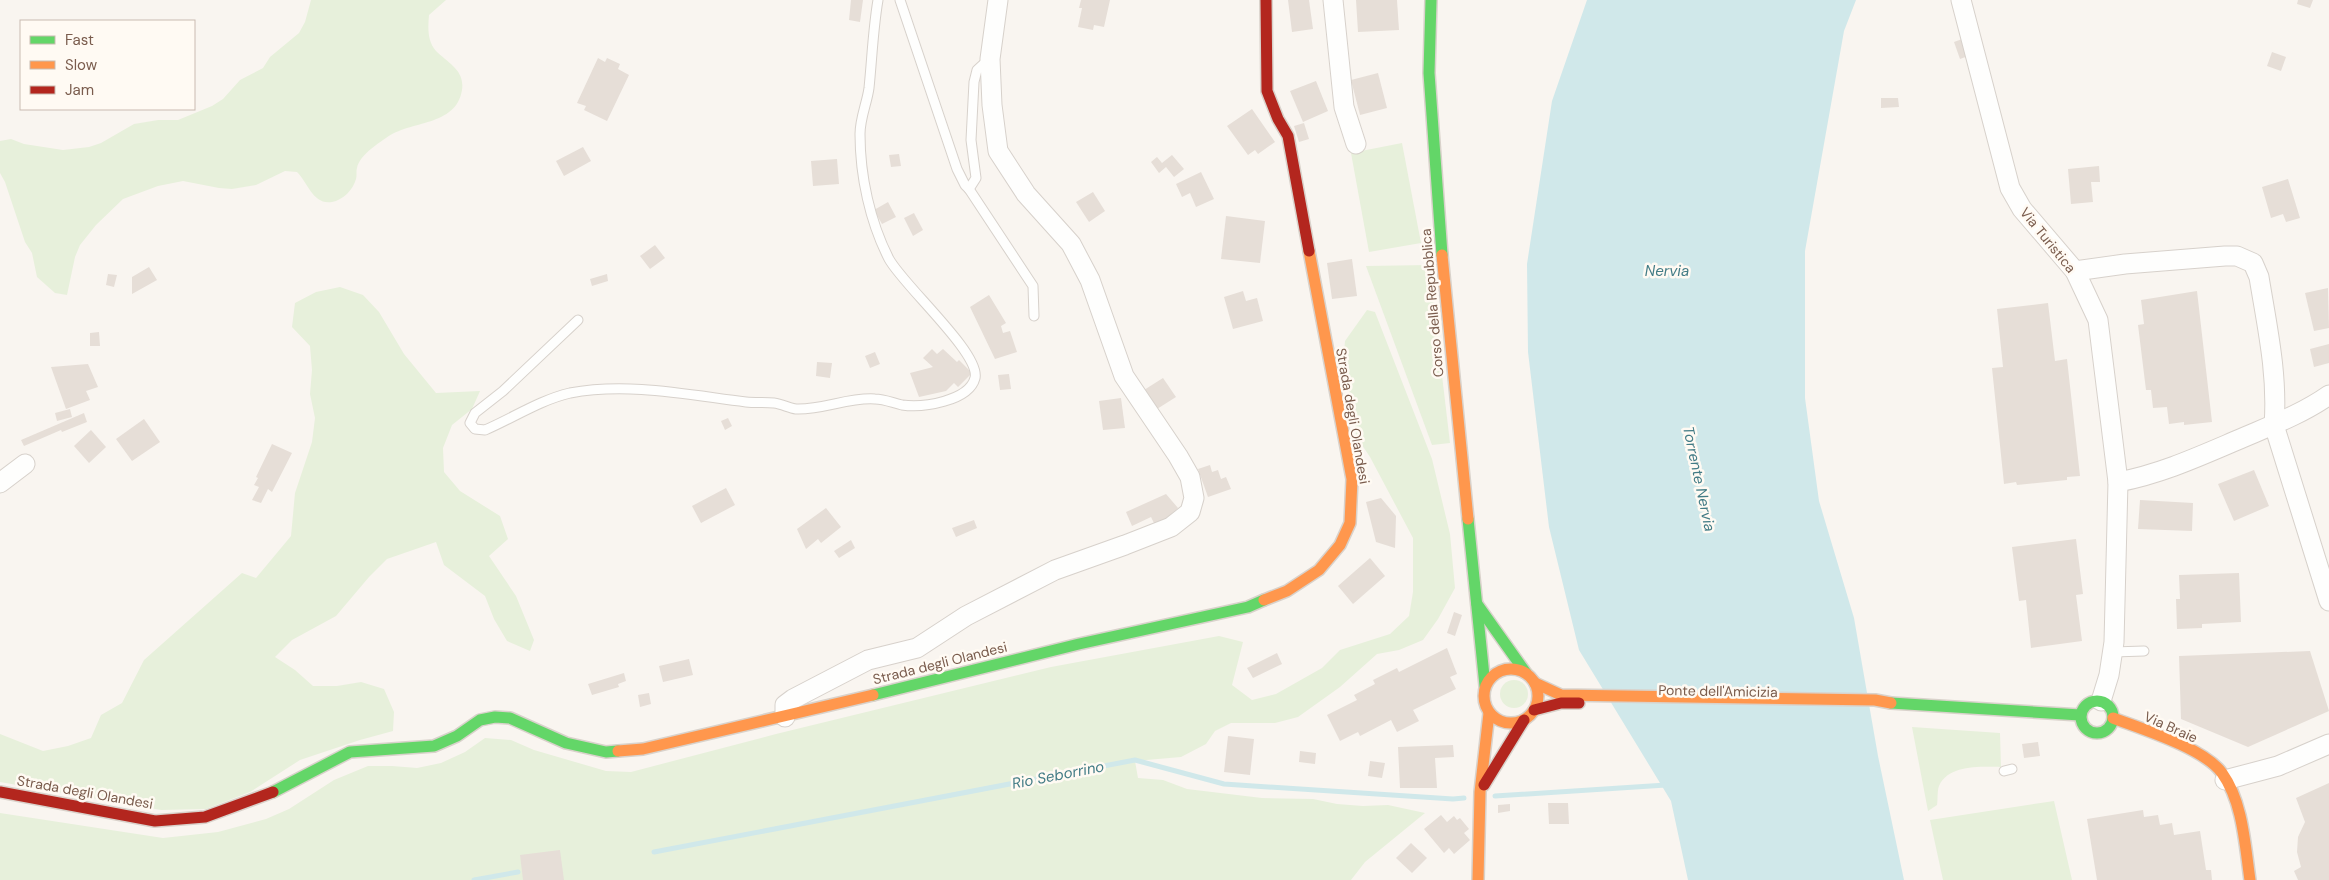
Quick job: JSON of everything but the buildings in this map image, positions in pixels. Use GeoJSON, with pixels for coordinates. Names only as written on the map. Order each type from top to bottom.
{"type":"FeatureCollection","features":[{"type":"Feature","properties":{"kind":"main road","name":"Strada degli Olandesi"},"geometry":{"type":"LineString","coordinates":[[0,792],[155,821],[205,817],[268,794],[350,752],[434,746],[457,736],[480,720],[487,719],[510,718],[566,743],[606,752],[643,749],[785,717],[1079,644],[1248,607],[1287,592],[1319,570],[1340,545],[1350,523],[1352,479],[1288,136],[1278,119],[1267,91],[1266,0]]}},
{"type":"Feature","properties":{"kind":"main road","name":"Corso della Repubblica"},"geometry":{"type":"LineString","coordinates":[[1431,0],[1429,73],[1444,276],[1485,686]]}},
{"type":"Feature","properties":{"kind":"main road","name":"Corso della Repubblica"},"geometry":{"type":"LineString","coordinates":[[1476,603],[1526,673]]}},
{"type":"Feature","properties":{"kind":"main road"},"geometry":{"type":"LineString","coordinates":[[1478,880],[1480,792],[1489,712],[1483,695],[1485,686],[1495,673],[1510,668],[1526,673],[1535,683],[1561,699]]}},
{"type":"Feature","properties":{"kind":"main road"},"geometry":{"type":"LineString","coordinates":[[1534,710],[1538,692],[1535,683]]}},
{"type":"Feature","properties":{"kind":"main road"},"geometry":{"type":"LineString","coordinates":[[1480,792],[1524,720],[1534,710],[1561,699]]}},
{"type":"Feature","properties":{"kind":"main road","name":"Ponte dell'Amicizia"},"geometry":{"type":"LineString","coordinates":[[1561,699],[1899,704],[2080,715]]}},
{"type":"Feature","properties":{"kind":"main road"},"geometry":{"type":"LineString","coordinates":[[2096,700],[2101,701],[2110,707],[2113,718],[2112,724],[2105,731],[2095,733],[2085,728],[2080,715],[2085,705],[2096,700]]}},
{"type":"Feature","properties":{"kind":"main road"},"geometry":{"type":"LineString","coordinates":[[1489,712],[1501,722],[1524,720]]}},
{"type":"Feature","properties":{"kind":"main road","name":"Via Braie"},"geometry":{"type":"LineString","coordinates":[[2113,718],[2190,749],[2221,772],[2239,811],[2250,880]]}},
{"type":"Feature","properties":{"kind":"street"},"geometry":{"type":"LineString","coordinates":[[785,717],[785,704],[868,660],[916,648],[966,616],[1054,570],[1125,546],[1171,527],[1190,512],[1194,498],[1190,477],[1124,376],[1090,280],[1071,244],[1026,194],[998,151],[992,105],[990,58],[998,0]]}},
{"type":"Feature","properties":{"kind":"street"},"geometry":{"type":"LineString","coordinates":[[1333,0],[1344,107],[1356,144]]}},
{"type":"Feature","properties":{"kind":"street","name":"Via Turistica"},"geometry":{"type":"LineString","coordinates":[[1961,0],[2010,188],[2022,209],[2075,271],[2098,320],[2118,482],[2113,652],[2109,676],[2101,701]]}},
{"type":"Feature","properties":{"kind":"street"},"geometry":{"type":"LineString","coordinates":[[2075,271],[2125,264],[2225,256],[2237,256],[2253,263],[2259,277],[2273,365],[2276,399],[2274,425],[2329,601]]}},
{"type":"Feature","properties":{"kind":"street"},"geometry":{"type":"LineString","coordinates":[[2118,482],[2177,466],[2274,425],[2316,404],[2329,395]]}},
{"type":"Feature","properties":{"kind":"street"},"geometry":{"type":"LineString","coordinates":[[0,483],[25,464]]}},
{"type":"Feature","properties":{"kind":"street"},"geometry":{"type":"LineString","coordinates":[[2225,780],[2278,766],[2329,744]]}},
{"type":"Feature","properties":{"kind":"lane"},"geometry":{"type":"LineString","coordinates":[[578,320],[503,391],[475,413],[470,423],[475,429],[485,430],[542,402],[571,393],[640,388],[749,402],[774,403],[796,409],[876,398],[905,406],[926,404],[963,395],[972,386],[976,373],[972,361],[961,345],[911,289],[891,262],[874,221],[866,192],[860,132],[868,92],[878,0]]}},
{"type":"Feature","properties":{"kind":"lane"},"geometry":{"type":"LineString","coordinates":[[900,0],[957,168],[965,184],[1033,286],[1034,316]]}},
{"type":"Feature","properties":{"kind":"lane"},"geometry":{"type":"LineString","coordinates":[[969,189],[976,178],[971,140],[974,82],[977,70],[990,58]]}},
{"type":"Feature","properties":{"kind":"lane"},"geometry":{"type":"LineString","coordinates":[[2113,652],[2144,651]]}},
{"type":"Feature","properties":{"kind":"green space"},"geometry":{"type":"Polygon","coordinates":[[[311,0],[446,0],[429,15],[429,34],[433,47],[455,68],[461,77],[462,90],[458,102],[451,111],[442,117],[396,132],[373,147],[359,163],[353,187],[344,197],[336,201],[325,202],[315,197],[297,172],[285,171],[256,185],[232,189],[183,181],[158,186],[123,199],[96,225],[80,245],[75,257],[67,295],[55,293],[37,277],[32,253],[25,242],[5,182],[0,173],[0,141],[11,139],[24,144],[63,150],[89,147],[101,143],[134,124],[158,120],[178,120],[212,106],[223,99],[240,80],[263,68],[270,57],[299,33],[305,22],[311,0]]]}},
{"type":"Feature","properties":{"kind":"green space"},"geometry":{"type":"Polygon","coordinates":[[[1402,143],[1421,243],[1369,252],[1351,153],[1402,143]]]}},
{"type":"Feature","properties":{"kind":"green space"},"geometry":{"type":"Polygon","coordinates":[[[1429,265],[1450,443],[1432,445],[1366,266],[1429,265]]]}},
{"type":"Feature","properties":{"kind":"green space"},"geometry":{"type":"Polygon","coordinates":[[[340,287],[363,295],[379,312],[404,354],[436,393],[480,391],[472,409],[452,425],[443,448],[444,472],[460,491],[500,516],[508,539],[489,556],[516,596],[534,640],[530,651],[507,641],[494,619],[485,596],[444,565],[436,542],[387,559],[336,616],[292,640],[275,657],[295,670],[313,686],[337,686],[361,682],[384,689],[394,712],[393,731],[300,760],[250,792],[206,809],[161,810],[0,782],[0,734],[43,751],[68,746],[91,738],[101,715],[122,703],[144,660],[242,573],[256,578],[291,536],[295,493],[312,442],[315,418],[310,394],[312,370],[310,346],[292,327],[295,303],[316,292],[340,287]]]}},
{"type":"Feature","properties":{"kind":"green space"},"geometry":{"type":"Polygon","coordinates":[[[1367,310],[1375,312],[1432,459],[1450,534],[1455,588],[1438,619],[1423,640],[1399,650],[1377,654],[1340,687],[1298,717],[1275,723],[1231,723],[1215,731],[1206,744],[1181,757],[1135,761],[1138,778],[1163,780],[1187,789],[1262,798],[1313,799],[1337,804],[1388,805],[1425,813],[1365,862],[1351,880],[0,880],[0,813],[163,838],[218,832],[266,819],[289,809],[334,780],[368,766],[417,768],[441,763],[465,752],[485,738],[511,740],[534,750],[606,771],[631,772],[776,734],[1051,667],[1219,636],[1243,642],[1232,685],[1252,700],[1276,694],[1322,668],[1340,650],[1390,634],[1409,616],[1413,592],[1413,538],[1370,457],[1356,436],[1354,412],[1343,366],[1345,341],[1367,310]]]}},
{"type":"Feature","properties":{"kind":"green space"},"geometry":{"type":"Polygon","coordinates":[[[1514,680],[1524,684],[1528,694],[1524,704],[1514,708],[1504,704],[1500,694],[1504,684],[1514,680]]]}},
{"type":"Feature","properties":{"kind":"green space"},"geometry":{"type":"Polygon","coordinates":[[[1912,727],[2000,733],[2001,767],[1967,768],[1950,774],[1939,786],[1937,805],[1928,811],[1912,727]]]}},
{"type":"Feature","properties":{"kind":"green space"},"geometry":{"type":"Polygon","coordinates":[[[2054,801],[2072,880],[1943,880],[1930,820],[2054,801]]]}},
{"type":"Feature","properties":{"kind":"water","name":"Nervia"},"geometry":{"type":"Polygon","coordinates":[[[1587,0],[1856,0],[1844,31],[1805,251],[1805,398],[1819,501],[1854,618],[1878,756],[1904,880],[1688,880],[1671,801],[1579,650],[1549,527],[1528,352],[1527,264],[1552,101],[1587,0]]]}},
{"type":"Feature","properties":{"kind":"waterway","name":"Rio Seborrino"},"geometry":{"type":"LineString","coordinates":[[654,852],[1135,760],[1224,784],[1453,799],[1464,798]]}},
{"type":"Feature","properties":{"kind":"waterway"},"geometry":{"type":"LineString","coordinates":[[1495,796],[1666,785]]}},
{"type":"Feature","properties":{"kind":"waterway","name":"Rio Seborrino"},"geometry":{"type":"LineString","coordinates":[[474,880],[518,872]]}},
{"type":"Feature","properties":{"kind":"traffic: fast"},"geometry":{"type":"LineString","coordinates":[[1431,0],[1429,73],[1442,255]]}},
{"type":"Feature","properties":{"kind":"traffic: fast"},"geometry":{"type":"LineString","coordinates":[[1468,519],[1485,686]]}},
{"type":"Feature","properties":{"kind":"traffic: fast"},"geometry":{"type":"LineString","coordinates":[[873,695],[1079,644],[1248,607],[1264,600]]}},
{"type":"Feature","properties":{"kind":"traffic: fast"},"geometry":{"type":"LineString","coordinates":[[1477,604],[1526,673]]}},
{"type":"Feature","properties":{"kind":"traffic: fast"},"geometry":{"type":"LineString","coordinates":[[2097,701],[2109,705],[2113,717],[2109,729],[2097,733],[2085,729],[2081,717],[2085,705],[2097,701]]}},
{"type":"Feature","properties":{"kind":"traffic: fast"},"geometry":{"type":"LineString","coordinates":[[1891,703],[2080,715]]}},
{"type":"Feature","properties":{"kind":"traffic: fast"},"geometry":{"type":"LineString","coordinates":[[273,792],[350,752],[434,746],[457,736],[480,720],[495,717],[510,718],[566,743],[606,752],[618,751]]}},
{"type":"Feature","properties":{"kind":"traffic: slow"},"geometry":{"type":"LineString","coordinates":[[1264,600],[1287,591],[1319,570],[1340,545],[1350,523],[1352,479],[1309,251]]}},
{"type":"Feature","properties":{"kind":"traffic: slow"},"geometry":{"type":"LineString","coordinates":[[1442,255],[1468,519]]}},
{"type":"Feature","properties":{"kind":"traffic: slow"},"geometry":{"type":"LineString","coordinates":[[1506,669],[1516,669],[1526,673],[1534,681],[1538,696],[1534,711],[1526,719],[1516,723],[1506,723],[1496,719],[1488,711],[1484,701],[1484,691],[1488,681],[1496,673],[1506,669]]}},
{"type":"Feature","properties":{"kind":"traffic: slow"},"geometry":{"type":"LineString","coordinates":[[1535,683],[1561,695],[1875,700],[1891,703]]}},
{"type":"Feature","properties":{"kind":"traffic: slow"},"geometry":{"type":"LineString","coordinates":[[618,751],[643,749],[873,695]]}},
{"type":"Feature","properties":{"kind":"traffic: slow"},"geometry":{"type":"LineString","coordinates":[[1478,880],[1480,792],[1489,713]]}},
{"type":"Feature","properties":{"kind":"traffic: slow"},"geometry":{"type":"LineString","coordinates":[[2113,718],[2172,740],[2201,755],[2222,773],[2235,797],[2239,811],[2250,880]]}},
{"type":"Feature","properties":{"kind":"traffic: jam"},"geometry":{"type":"LineString","coordinates":[[1266,0],[1267,91],[1278,119],[1288,136],[1309,251]]}},
{"type":"Feature","properties":{"kind":"traffic: jam"},"geometry":{"type":"LineString","coordinates":[[1534,710],[1561,703],[1579,703]]}},
{"type":"Feature","properties":{"kind":"traffic: jam"},"geometry":{"type":"LineString","coordinates":[[1484,785],[1524,720]]}},
{"type":"Feature","properties":{"kind":"traffic: jam"},"geometry":{"type":"LineString","coordinates":[[0,792],[155,821],[205,817],[273,792]]}},
{"type":"Feature","properties":{"kind":"water label","name":"Torrente Nervia"},"geometry":{"type":"Point","coordinates":[1699,479]}}]}
